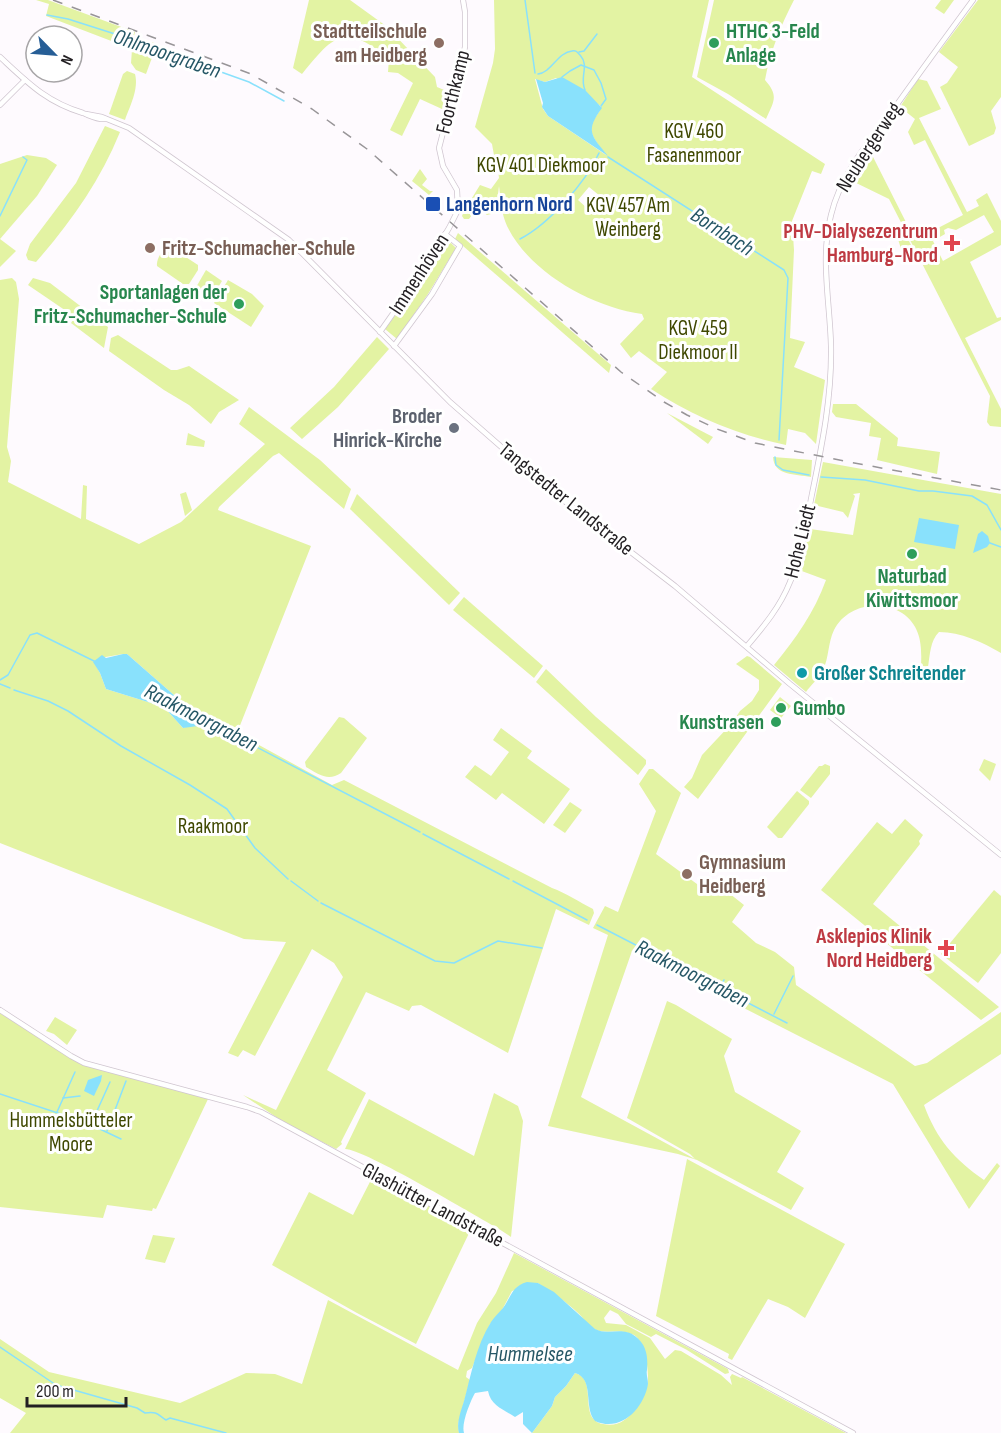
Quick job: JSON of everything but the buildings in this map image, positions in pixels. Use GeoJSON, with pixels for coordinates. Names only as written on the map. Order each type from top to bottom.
{"type":"FeatureCollection","features":[{"type":"Feature","properties":{"kind":"street","name":"Foorthkamp"},"geometry":{"type":"LineString","coordinates":[[456,215],[459,204],[458,193],[443,166],[439,148],[465,47],[463,0]]}},
{"type":"Feature","properties":{"kind":"street","name":"Neubergerweg"},"geometry":{"type":"LineString","coordinates":[[819,459],[831,383],[826,257],[828,227],[835,201],[857,160],[973,0]]}},
{"type":"Feature","properties":{"kind":"street","name":"Tangstedter Landstraße"},"geometry":{"type":"LineString","coordinates":[[0,57],[24,78]]}},
{"type":"Feature","properties":{"kind":"street"},"geometry":{"type":"LineString","coordinates":[[0,105],[24,81]]}},
{"type":"Feature","properties":{"kind":"street","name":"Tangstedter Landstraße"},"geometry":{"type":"LineString","coordinates":[[30,84],[54,102],[124,127],[279,232],[311,260],[450,402],[555,493],[657,571],[790,684],[1001,855]]}},
{"type":"Feature","properties":{"kind":"street","name":"Immenhöven"},"geometry":{"type":"LineString","coordinates":[[380,332],[401,304],[456,215]]}},
{"type":"Feature","properties":{"kind":"street","name":"Immenhöven"},"geometry":{"type":"LineString","coordinates":[[394,346],[432,294],[460,246],[445,234]]}},
{"type":"Feature","properties":{"kind":"street","name":"Hohe Liedt"},"geometry":{"type":"LineString","coordinates":[[747,646],[776,610],[790,582],[802,544],[819,459]]}},
{"type":"Feature","properties":{"kind":"street","name":"Glashütter Landstraße"},"geometry":{"type":"LineString","coordinates":[[0,1010],[84,1063],[261,1112],[853,1433]]}},
{"type":"Feature","properties":{"kind":"green space"},"geometry":{"type":"Polygon","coordinates":[[[36,0],[48,0],[135,32],[134,36],[157,44],[146,74],[136,70],[131,63],[133,36],[129,35],[127,47],[84,31],[84,24],[67,24],[46,16],[49,4],[36,0]]]}},
{"type":"Feature","properties":{"kind":"green space"},"geometry":{"type":"Polygon","coordinates":[[[309,0],[350,0],[386,26],[435,77],[437,87],[449,92],[442,109],[420,99],[402,136],[390,130],[413,83],[398,73],[388,72],[389,59],[361,40],[350,37],[341,38],[323,50],[302,74],[293,68],[309,0]]]}},
{"type":"Feature","properties":{"kind":"green space"},"geometry":{"type":"Polygon","coordinates":[[[494,0],[709,0],[692,77],[825,164],[821,174],[812,171],[792,221],[794,250],[790,338],[805,342],[794,367],[825,380],[816,444],[805,433],[788,429],[786,445],[750,436],[699,416],[651,389],[667,372],[639,351],[631,358],[620,344],[644,319],[642,314],[603,304],[583,295],[564,285],[531,259],[517,243],[507,226],[502,211],[499,186],[499,212],[487,215],[477,208],[469,219],[464,219],[462,216],[464,211],[480,185],[491,189],[499,178],[498,170],[501,166],[495,161],[492,144],[475,127],[495,49],[494,0]],[[556,78],[545,82],[535,79],[543,109],[548,116],[606,155],[591,132],[592,123],[601,106],[556,78]],[[589,187],[578,200],[588,209],[600,196],[589,187]]]}},
{"type":"Feature","properties":{"kind":"green space"},"geometry":{"type":"Polygon","coordinates":[[[714,0],[794,0],[777,39],[767,70],[765,80],[772,90],[774,99],[766,119],[697,77],[714,0]]]}},
{"type":"Feature","properties":{"kind":"green space"},"geometry":{"type":"Polygon","coordinates":[[[941,0],[954,0],[944,14],[935,8],[941,0]]]}},
{"type":"Feature","properties":{"kind":"green space"},"geometry":{"type":"Polygon","coordinates":[[[978,0],[1001,0],[1001,97],[991,111],[996,128],[994,134],[969,146],[940,87],[947,83],[958,67],[939,52],[978,0]]]}},
{"type":"Feature","properties":{"kind":"green space"},"geometry":{"type":"Polygon","coordinates":[[[127,71],[135,74],[136,86],[125,120],[109,114],[123,74],[127,71]]]}},
{"type":"Feature","properties":{"kind":"green space"},"geometry":{"type":"Polygon","coordinates":[[[918,79],[927,81],[941,109],[919,118],[967,212],[979,206],[976,200],[987,193],[1001,221],[1001,245],[970,262],[997,318],[1001,317],[1001,320],[965,338],[1001,409],[1001,427],[990,426],[987,422],[990,396],[889,199],[850,180],[870,151],[915,240],[963,215],[925,140],[914,145],[908,132],[915,119],[900,107],[918,79]],[[984,215],[956,230],[948,228],[944,230],[945,234],[933,241],[943,261],[994,232],[984,215]]]}},
{"type":"Feature","properties":{"kind":"green space"},"geometry":{"type":"Polygon","coordinates":[[[105,126],[120,132],[94,184],[73,216],[36,262],[28,260],[26,255],[30,244],[76,183],[105,126]]]}},
{"type":"Feature","properties":{"kind":"green space"},"geometry":{"type":"Polygon","coordinates":[[[27,155],[46,158],[57,165],[37,196],[0,239],[0,164],[27,155]]]}},
{"type":"Feature","properties":{"kind":"green space"},"geometry":{"type":"Polygon","coordinates":[[[420,169],[427,179],[422,185],[433,191],[429,195],[412,181],[420,169]]]}},
{"type":"Feature","properties":{"kind":"green space"},"geometry":{"type":"Polygon","coordinates":[[[901,225],[911,245],[900,259],[901,249],[895,229],[901,225]]]}},
{"type":"Feature","properties":{"kind":"green space"},"geometry":{"type":"Polygon","coordinates":[[[458,233],[611,365],[609,373],[455,239],[458,233]]]}},
{"type":"Feature","properties":{"kind":"green space"},"geometry":{"type":"Polygon","coordinates":[[[0,239],[16,251],[0,267],[0,239]]]}},
{"type":"Feature","properties":{"kind":"green space"},"geometry":{"type":"Polygon","coordinates":[[[444,240],[449,241],[456,248],[397,339],[385,329],[406,301],[444,240]]]}},
{"type":"Feature","properties":{"kind":"green space"},"geometry":{"type":"Polygon","coordinates":[[[169,246],[198,265],[198,270],[189,284],[183,284],[157,266],[160,254],[169,246]]]}},
{"type":"Feature","properties":{"kind":"green space"},"geometry":{"type":"Polygon","coordinates":[[[206,270],[222,281],[211,299],[195,289],[206,270]]]}},
{"type":"Feature","properties":{"kind":"green space","name":"Raakmoor"},"geometry":{"type":"Polygon","coordinates":[[[12,278],[16,282],[19,299],[7,447],[11,461],[8,482],[81,519],[83,485],[87,486],[86,519],[139,544],[181,522],[265,444],[239,424],[249,407],[320,460],[351,489],[344,509],[279,453],[219,507],[218,510],[311,546],[237,733],[332,785],[344,780],[593,909],[594,913],[589,925],[556,909],[508,1053],[421,1005],[412,1006],[409,1011],[366,992],[327,1070],[366,1093],[342,1144],[336,1149],[285,1123],[243,1095],[276,1110],[343,977],[334,963],[312,949],[255,1056],[243,1050],[238,1057],[228,1053],[286,942],[244,939],[0,843],[0,280],[12,278]],[[127,654],[100,658],[94,662],[106,689],[164,707],[183,728],[197,723],[218,726],[183,703],[127,654]]]}},
{"type":"Feature","properties":{"kind":"green space"},"geometry":{"type":"Polygon","coordinates":[[[33,278],[50,283],[108,327],[104,348],[71,323],[75,317],[28,285],[33,278]]]}},
{"type":"Feature","properties":{"kind":"green space","name":"Sportanlagen der Fritz-Schumacher-Schule"},"geometry":{"type":"Polygon","coordinates":[[[228,280],[252,294],[264,306],[251,327],[214,303],[228,280]]]}},
{"type":"Feature","properties":{"kind":"green space"},"geometry":{"type":"Polygon","coordinates":[[[118,335],[171,370],[189,366],[239,400],[219,412],[211,424],[189,405],[109,351],[111,338],[118,335]]]}},
{"type":"Feature","properties":{"kind":"green space"},"geometry":{"type":"Polygon","coordinates":[[[377,337],[389,349],[338,407],[302,439],[290,428],[334,387],[377,337]]]}},
{"type":"Feature","properties":{"kind":"green space"},"geometry":{"type":"Polygon","coordinates":[[[833,404],[856,404],[898,438],[897,446],[940,452],[937,474],[877,460],[881,438],[869,436],[871,423],[836,417],[832,412],[833,404]]]}},
{"type":"Feature","properties":{"kind":"green space"},"geometry":{"type":"Polygon","coordinates":[[[667,413],[713,437],[708,444],[667,413]]]}},
{"type":"Feature","properties":{"kind":"green space"},"geometry":{"type":"Polygon","coordinates":[[[188,433],[205,441],[204,447],[186,445],[188,433]]]}},
{"type":"Feature","properties":{"kind":"green space"},"geometry":{"type":"Polygon","coordinates":[[[773,457],[812,460],[811,477],[781,471],[774,463],[773,457]]]}},
{"type":"Feature","properties":{"kind":"green space"},"geometry":{"type":"Polygon","coordinates":[[[823,462],[1001,494],[1001,653],[971,638],[939,632],[932,644],[928,667],[921,666],[919,636],[913,624],[893,608],[874,605],[855,610],[839,622],[832,635],[823,670],[806,692],[774,665],[804,625],[826,580],[799,570],[810,529],[853,535],[860,493],[853,494],[855,496],[848,518],[843,512],[814,505],[823,462]]]}},
{"type":"Feature","properties":{"kind":"green space"},"geometry":{"type":"Polygon","coordinates":[[[186,492],[192,510],[185,516],[180,494],[186,492]]]}},
{"type":"Feature","properties":{"kind":"green space"},"geometry":{"type":"Polygon","coordinates":[[[357,494],[460,593],[449,605],[350,509],[357,494]]]}},
{"type":"Feature","properties":{"kind":"green space"},"geometry":{"type":"Polygon","coordinates":[[[464,597],[543,666],[534,678],[453,610],[464,597]]]}},
{"type":"Feature","properties":{"kind":"green space"},"geometry":{"type":"Polygon","coordinates":[[[747,656],[782,684],[698,799],[684,787],[692,778],[702,755],[740,711],[752,701],[759,690],[759,680],[736,664],[747,656]]]}},
{"type":"Feature","properties":{"kind":"green space"},"geometry":{"type":"Polygon","coordinates":[[[546,669],[596,717],[646,760],[646,764],[638,775],[536,682],[546,669]]]}},
{"type":"Feature","properties":{"kind":"green space","name":"Gumbo"},"geometry":{"type":"Polygon","coordinates":[[[780,697],[791,706],[781,718],[770,710],[780,697]]]}},
{"type":"Feature","properties":{"kind":"green space"},"geometry":{"type":"Polygon","coordinates":[[[339,717],[344,718],[367,738],[341,773],[327,777],[306,767],[305,762],[339,717]]]}},
{"type":"Feature","properties":{"kind":"green space"},"geometry":{"type":"Polygon","coordinates":[[[501,728],[532,751],[527,758],[570,789],[544,824],[502,793],[496,800],[465,777],[475,765],[491,776],[509,752],[493,740],[501,728]]]}},
{"type":"Feature","properties":{"kind":"green space"},"geometry":{"type":"Polygon","coordinates":[[[984,759],[996,764],[990,781],[979,770],[984,759]]]}},
{"type":"Feature","properties":{"kind":"green space"},"geometry":{"type":"Polygon","coordinates":[[[825,764],[830,766],[830,774],[811,798],[800,790],[819,766],[825,764]]]}},
{"type":"Feature","properties":{"kind":"green space"},"geometry":{"type":"Polygon","coordinates":[[[649,769],[653,769],[681,793],[656,854],[712,895],[720,886],[744,905],[732,922],[756,943],[775,952],[794,967],[796,985],[915,1066],[927,1063],[1001,1012],[1001,1054],[924,1105],[941,1139],[973,1172],[984,1180],[997,1163],[1000,1166],[969,1209],[893,1084],[632,951],[581,1097],[695,1159],[627,1118],[667,1001],[732,1039],[724,1056],[735,1092],[801,1131],[777,1172],[804,1188],[791,1210],[697,1160],[548,1126],[608,935],[593,928],[605,906],[618,912],[656,811],[639,784],[649,769]]]}},
{"type":"Feature","properties":{"kind":"green space"},"geometry":{"type":"Polygon","coordinates":[[[797,791],[809,801],[809,804],[782,838],[778,838],[767,827],[797,791]]]}},
{"type":"Feature","properties":{"kind":"green space"},"geometry":{"type":"Polygon","coordinates":[[[570,802],[582,810],[565,833],[553,825],[570,802]]]}},
{"type":"Feature","properties":{"kind":"green space"},"geometry":{"type":"Polygon","coordinates":[[[905,819],[923,835],[919,841],[920,844],[873,904],[999,1007],[981,1020],[821,890],[877,822],[892,834],[905,819]]]}},
{"type":"Feature","properties":{"kind":"green space"},"geometry":{"type":"Polygon","coordinates":[[[994,890],[1001,896],[1001,953],[978,983],[941,954],[994,890]]]}},
{"type":"Feature","properties":{"kind":"green space","name":"Hummelsbütteler Moore"},"geometry":{"type":"Polygon","coordinates":[[[0,1013],[81,1064],[208,1099],[156,1209],[153,1208],[152,1211],[107,1205],[103,1218],[0,1207],[0,1013]]]}},
{"type":"Feature","properties":{"kind":"green space"},"geometry":{"type":"Polygon","coordinates":[[[55,1017],[77,1030],[67,1045],[54,1034],[46,1031],[55,1017]]]}},
{"type":"Feature","properties":{"kind":"green space"},"geometry":{"type":"Polygon","coordinates":[[[494,1093],[518,1106],[523,1121],[511,1237],[395,1170],[345,1149],[369,1099],[474,1156],[494,1093]]]}},
{"type":"Feature","properties":{"kind":"green space"},"geometry":{"type":"Polygon","coordinates":[[[687,1159],[845,1244],[805,1318],[788,1307],[768,1299],[732,1360],[728,1358],[729,1354],[656,1316],[687,1159]]]}},
{"type":"Feature","properties":{"kind":"green space"},"geometry":{"type":"Polygon","coordinates":[[[373,1176],[471,1229],[416,1344],[272,1265],[309,1192],[353,1215],[373,1176]]]}},
{"type":"Feature","properties":{"kind":"green space"},"geometry":{"type":"Polygon","coordinates":[[[153,1235],[175,1238],[165,1263],[145,1259],[153,1235]]]}},
{"type":"Feature","properties":{"kind":"green space"},"geometry":{"type":"Polygon","coordinates":[[[514,1253],[728,1369],[729,1373],[725,1374],[656,1334],[651,1337],[626,1324],[618,1314],[610,1310],[604,1318],[606,1323],[626,1325],[650,1338],[665,1359],[675,1350],[681,1351],[721,1375],[732,1385],[730,1377],[732,1374],[742,1377],[846,1433],[532,1433],[552,1406],[555,1397],[575,1373],[586,1383],[591,1415],[595,1421],[608,1425],[621,1422],[631,1414],[643,1395],[648,1381],[642,1344],[634,1335],[594,1329],[569,1305],[538,1283],[512,1291],[502,1310],[490,1324],[472,1368],[467,1371],[466,1377],[470,1380],[458,1424],[459,1433],[10,1433],[26,1413],[0,1398],[0,1339],[49,1372],[180,1403],[246,1373],[275,1374],[302,1384],[328,1300],[458,1370],[477,1323],[496,1293],[514,1253]]]}},
{"type":"Feature","properties":{"kind":"water"},"geometry":{"type":"Polygon","coordinates":[[[562,77],[585,90],[602,108],[593,122],[592,133],[608,156],[548,116],[542,107],[543,103],[536,79],[545,82],[562,77]]]}},
{"type":"Feature","properties":{"kind":"water"},"geometry":{"type":"Polygon","coordinates":[[[919,518],[959,525],[955,549],[914,542],[919,518]]]}},
{"type":"Feature","properties":{"kind":"water"},"geometry":{"type":"Polygon","coordinates":[[[982,531],[988,536],[990,543],[987,547],[973,553],[978,534],[982,531]]]}},
{"type":"Feature","properties":{"kind":"water"},"geometry":{"type":"Polygon","coordinates":[[[127,654],[183,703],[218,726],[211,731],[198,726],[183,728],[164,707],[106,689],[93,662],[102,655],[106,658],[127,654]]]}},
{"type":"Feature","properties":{"kind":"water"},"geometry":{"type":"Polygon","coordinates":[[[102,1075],[94,1096],[84,1091],[88,1080],[102,1075]]]}},
{"type":"Feature","properties":{"kind":"water","name":"Hummelsee"},"geometry":{"type":"Polygon","coordinates":[[[527,1282],[538,1283],[554,1292],[595,1329],[605,1332],[630,1333],[642,1343],[647,1356],[648,1384],[642,1402],[630,1416],[614,1424],[595,1421],[585,1381],[575,1373],[555,1397],[552,1406],[532,1433],[523,1424],[523,1412],[515,1417],[495,1404],[488,1391],[475,1393],[465,1419],[464,1433],[459,1433],[459,1417],[481,1341],[491,1322],[515,1289],[527,1282]]]}},
{"type":"Feature","properties":{"kind":"waterway","name":"Bornbach"},"geometry":{"type":"LineString","coordinates":[[525,0],[535,73]]}},
{"type":"Feature","properties":{"kind":"waterway","name":"Ohlmoorgraben"},"geometry":{"type":"LineString","coordinates":[[47,15],[115,34],[249,82],[284,101]]}},
{"type":"Feature","properties":{"kind":"waterway"},"geometry":{"type":"LineString","coordinates":[[579,52],[584,51],[597,34]]}},
{"type":"Feature","properties":{"kind":"waterway"},"geometry":{"type":"LineString","coordinates":[[538,74],[547,70],[567,52],[575,51],[583,59],[585,90]]}},
{"type":"Feature","properties":{"kind":"waterway"},"geometry":{"type":"LineString","coordinates":[[562,77],[581,65],[594,70],[606,99],[601,106]]}},
{"type":"Feature","properties":{"kind":"waterway"},"geometry":{"type":"LineString","coordinates":[[520,239],[543,223],[566,201],[585,177],[599,153]]}},
{"type":"Feature","properties":{"kind":"waterway","name":"Ohlmoorgraben"},"geometry":{"type":"LineString","coordinates":[[0,216],[27,160],[23,157]]}},
{"type":"Feature","properties":{"kind":"waterway","name":"Bornbach"},"geometry":{"type":"LineString","coordinates":[[608,157],[784,270],[788,278],[779,440]]}},
{"type":"Feature","properties":{"kind":"waterway","name":"Bornbach"},"geometry":{"type":"LineString","coordinates":[[775,457],[776,465],[783,470],[809,475]]}},
{"type":"Feature","properties":{"kind":"waterway","name":"Bornbach"},"geometry":{"type":"LineString","coordinates":[[821,477],[865,480],[919,491],[972,496],[987,505],[1001,530]]}},
{"type":"Feature","properties":{"kind":"waterway"},"geometry":{"type":"LineString","coordinates":[[990,543],[1001,547]]}},
{"type":"Feature","properties":{"kind":"waterway","name":"Raakmoorgraben"},"geometry":{"type":"LineString","coordinates":[[0,680],[8,675],[30,635],[37,633],[96,662]]}},
{"type":"Feature","properties":{"kind":"waterway"},"geometry":{"type":"LineString","coordinates":[[0,684],[10,688]]}},
{"type":"Feature","properties":{"kind":"waterway"},"geometry":{"type":"LineString","coordinates":[[14,690],[48,701],[68,711],[121,746],[227,809],[255,848],[288,879]]}},
{"type":"Feature","properties":{"kind":"waterway","name":"Raakmoorgraben"},"geometry":{"type":"LineString","coordinates":[[216,726],[420,832]]}},
{"type":"Feature","properties":{"kind":"waterway","name":"Raakmoorgraben"},"geometry":{"type":"LineString","coordinates":[[423,834],[509,879]]}},
{"type":"Feature","properties":{"kind":"waterway"},"geometry":{"type":"LineString","coordinates":[[291,881],[318,901]]}},
{"type":"Feature","properties":{"kind":"waterway","name":"Raakmoorgraben"},"geometry":{"type":"LineString","coordinates":[[513,881],[587,920]]}},
{"type":"Feature","properties":{"kind":"waterway"},"geometry":{"type":"LineString","coordinates":[[321,903],[435,961],[454,963],[498,941],[542,948]]}},
{"type":"Feature","properties":{"kind":"waterway","name":"Raakmoorgraben"},"geometry":{"type":"LineString","coordinates":[[597,925],[787,1023]]}},
{"type":"Feature","properties":{"kind":"waterway"},"geometry":{"type":"LineString","coordinates":[[774,1014],[793,976]]}},
{"type":"Feature","properties":{"kind":"waterway"},"geometry":{"type":"LineString","coordinates":[[721,985],[724,980]]}},
{"type":"Feature","properties":{"kind":"waterway"},"geometry":{"type":"LineString","coordinates":[[57,1112],[75,1072]]}},
{"type":"Feature","properties":{"kind":"waterway"},"geometry":{"type":"LineString","coordinates":[[107,1131],[126,1081]]}},
{"type":"Feature","properties":{"kind":"waterway"},"geometry":{"type":"LineString","coordinates":[[92,1122],[110,1082]]}},
{"type":"Feature","properties":{"kind":"waterway"},"geometry":{"type":"LineString","coordinates":[[0,1094],[85,1122],[121,1139]]}},
{"type":"Feature","properties":{"kind":"waterway"},"geometry":{"type":"LineString","coordinates":[[63,1098],[80,1096]]}},
{"type":"Feature","properties":{"kind":"waterway"},"geometry":{"type":"LineString","coordinates":[[0,1347],[56,1385],[137,1408],[145,1413],[155,1413],[166,1420],[170,1418],[226,1433]]}},
{"type":"Feature","properties":{"kind":"railway"},"geometry":{"type":"LineString","coordinates":[[53,0],[251,74],[312,109],[367,149],[621,372],[687,415],[755,443],[1001,490]]}},
{"type":"Feature","properties":{"kind":"place","name":"Stadtteilschule am Heidberg"},"geometry":{"type":"Point","coordinates":[439,43]}},
{"type":"Feature","properties":{"kind":"place","name":"HTHC 3-Feld Anlage"},"geometry":{"type":"Point","coordinates":[714,43]}},
{"type":"Feature","properties":{"kind":"place","name":"Langenhorn Nord"},"geometry":{"type":"Point","coordinates":[433,204]}},
{"type":"Feature","properties":{"kind":"place","name":"PHV-Dialysezentrum Hamburg-Nord"},"geometry":{"type":"Point","coordinates":[952,243]}},
{"type":"Feature","properties":{"kind":"place","name":"Fritz-Schumacher-Schule"},"geometry":{"type":"Point","coordinates":[150,248]}},
{"type":"Feature","properties":{"kind":"place","name":"Sportanlagen der Fritz-Schumacher-Schule"},"geometry":{"type":"Point","coordinates":[239,304]}},
{"type":"Feature","properties":{"kind":"place","name":"Broder Hinrick-Kirche"},"geometry":{"type":"Point","coordinates":[454,428]}},
{"type":"Feature","properties":{"kind":"place","name":"Naturbad Kiwittsmoor"},"geometry":{"type":"Point","coordinates":[912,554]}},
{"type":"Feature","properties":{"kind":"place","name":"Großer Schreitender"},"geometry":{"type":"Point","coordinates":[802,673]}},
{"type":"Feature","properties":{"kind":"place","name":"Gumbo"},"geometry":{"type":"Point","coordinates":[781,708]}},
{"type":"Feature","properties":{"kind":"place","name":"Kunstrasen"},"geometry":{"type":"Point","coordinates":[776,722]}},
{"type":"Feature","properties":{"kind":"place","name":"Gymnasium Heidberg"},"geometry":{"type":"Point","coordinates":[687,874]}},
{"type":"Feature","properties":{"kind":"place","name":"Asklepios Klinik Nord Heidberg"},"geometry":{"type":"Point","coordinates":[946,948]}},
{"type":"Feature","properties":{"kind":"park label","name":"KGV 460 Fasanenmoor"},"geometry":{"type":"Point","coordinates":[694,143]}},
{"type":"Feature","properties":{"kind":"park label","name":"KGV 401 Diekmoor"},"geometry":{"type":"Point","coordinates":[541,165]}},
{"type":"Feature","properties":{"kind":"park label","name":"KGV 457 Am Weinberg"},"geometry":{"type":"Point","coordinates":[628,217]}},
{"type":"Feature","properties":{"kind":"park label","name":"KGV 459 Diekmoor II"},"geometry":{"type":"Point","coordinates":[698,340]}}]}
